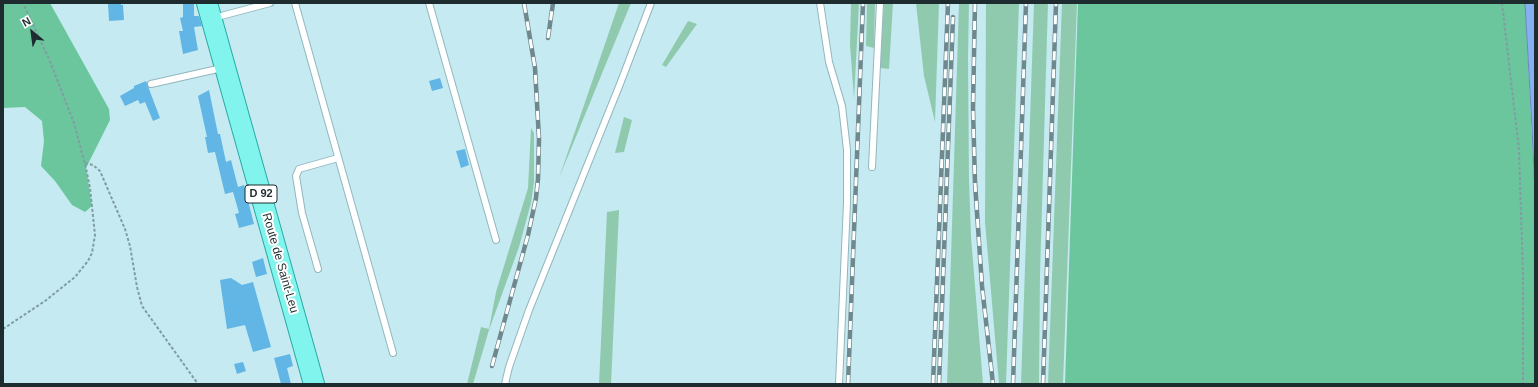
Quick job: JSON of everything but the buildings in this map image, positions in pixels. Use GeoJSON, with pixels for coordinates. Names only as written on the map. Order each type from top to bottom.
{"type":"FeatureCollection","features":[{"type":"Feature","properties":{"kind":"main road","name":"Route de Saint-Leu"},"geometry":{"type":"LineString","coordinates":[[215,7],[226,67],[314,384]]}},
{"type":"Feature","properties":{"kind":"main road","name":"Route de Saint-Leu"},"geometry":{"type":"LineString","coordinates":[[215,7],[324,384]]}},
{"type":"Feature","properties":{"kind":"lane"},"geometry":{"type":"LineString","coordinates":[[215,7],[270,3]]}},
{"type":"Feature","properties":{"kind":"lane"},"geometry":{"type":"LineString","coordinates":[[295,3],[393,353]]}},
{"type":"Feature","properties":{"kind":"lane"},"geometry":{"type":"LineString","coordinates":[[429,3],[496,240]]}},
{"type":"Feature","properties":{"kind":"lane"},"geometry":{"type":"LineString","coordinates":[[505,384],[509,367],[530,310],[620,84],[650,3]]}},
{"type":"Feature","properties":{"kind":"lane"},"geometry":{"type":"LineString","coordinates":[[820,3],[829,62],[842,106],[847,150],[847,203],[839,384]]}},
{"type":"Feature","properties":{"kind":"lane"},"geometry":{"type":"LineString","coordinates":[[872,168],[880,3]]}},
{"type":"Feature","properties":{"kind":"lane"},"geometry":{"type":"LineString","coordinates":[[151,84],[226,67]]}},
{"type":"Feature","properties":{"kind":"lane"},"geometry":{"type":"LineString","coordinates":[[318,269],[302,213],[296,176],[299,169],[338,158]]}},
{"type":"Feature","properties":{"kind":"path"},"geometry":{"type":"LineString","coordinates":[[3,329],[45,302],[75,277],[92,253],[95,235],[90,188],[74,123],[39,36],[23,3]]}},
{"type":"Feature","properties":{"kind":"path"},"geometry":{"type":"LineString","coordinates":[[1502,3],[1519,150],[1523,275],[1523,384]]}},
{"type":"Feature","properties":{"kind":"path"},"geometry":{"type":"LineString","coordinates":[[85,163],[93,165],[100,171],[125,229],[130,246],[142,306],[198,384]]}},
{"type":"Feature","properties":{"kind":"green space"},"geometry":{"type":"Polygon","coordinates":[[[3,3],[50,3],[109,109],[110,120],[86,168],[92,206],[85,212],[72,205],[55,181],[41,166],[44,141],[42,121],[25,107],[3,108],[3,3]]]}},
{"type":"Feature","properties":{"kind":"green space"},"geometry":{"type":"Polygon","coordinates":[[[619,3],[631,3],[559,178],[619,3]]]}},
{"type":"Feature","properties":{"kind":"green space"},"geometry":{"type":"Polygon","coordinates":[[[851,3],[859,3],[854,99],[850,44],[851,3]]]}},
{"type":"Feature","properties":{"kind":"green space"},"geometry":{"type":"Polygon","coordinates":[[[867,3],[875,3],[874,48],[866,46],[867,3]]]}},
{"type":"Feature","properties":{"kind":"green space"},"geometry":{"type":"Polygon","coordinates":[[[884,3],[893,3],[889,69],[880,68],[884,3]]]}},
{"type":"Feature","properties":{"kind":"green space"},"geometry":{"type":"Polygon","coordinates":[[[916,3],[939,3],[935,122],[924,76],[916,3]]]}},
{"type":"Feature","properties":{"kind":"green space"},"geometry":{"type":"Polygon","coordinates":[[[959,3],[969,3],[969,179],[971,237],[983,384],[947,384],[959,3]]]}},
{"type":"Feature","properties":{"kind":"green space"},"geometry":{"type":"Polygon","coordinates":[[[986,3],[1019,3],[1006,384],[999,384],[985,222],[986,3]]]}},
{"type":"Feature","properties":{"kind":"green space"},"geometry":{"type":"Polygon","coordinates":[[[1034,3],[1048,3],[1040,274],[1039,384],[1021,384],[1034,3]]]}},
{"type":"Feature","properties":{"kind":"green space"},"geometry":{"type":"Polygon","coordinates":[[[1062,3],[1077,3],[1063,384],[1048,384],[1062,3]]]}},
{"type":"Feature","properties":{"kind":"green space"},"geometry":{"type":"Polygon","coordinates":[[[1078,3],[1525,3],[1535,194],[1534,384],[1065,384],[1078,3]]]}},
{"type":"Feature","properties":{"kind":"green space"},"geometry":{"type":"Polygon","coordinates":[[[688,21],[697,24],[666,67],[662,65],[688,21]]]}},
{"type":"Feature","properties":{"kind":"green space"},"geometry":{"type":"Polygon","coordinates":[[[624,117],[632,120],[624,152],[615,153],[624,117]]]}},
{"type":"Feature","properties":{"kind":"green space"},"geometry":{"type":"Polygon","coordinates":[[[531,128],[534,133],[534,182],[531,203],[519,247],[489,330],[473,384],[467,384],[481,327],[489,329],[496,292],[528,188],[531,128]]]}},
{"type":"Feature","properties":{"kind":"green space"},"geometry":{"type":"Polygon","coordinates":[[[619,210],[611,384],[599,384],[607,212],[619,210]]]}},
{"type":"Feature","properties":{"kind":"water"},"geometry":{"type":"Polygon","coordinates":[[[1525,3],[1535,3],[1535,194],[1532,127],[1525,3]]]}},
{"type":"Feature","properties":{"kind":"railway"},"geometry":{"type":"LineString","coordinates":[[492,366],[528,235],[536,198],[538,179],[539,139],[535,68],[524,3]]}},
{"type":"Feature","properties":{"kind":"railway"},"geometry":{"type":"LineString","coordinates":[[548,38],[553,3]]}},
{"type":"Feature","properties":{"kind":"railway"},"geometry":{"type":"LineString","coordinates":[[848,384],[863,3]]}},
{"type":"Feature","properties":{"kind":"railway"},"geometry":{"type":"LineString","coordinates":[[933,384],[948,3]]}},
{"type":"Feature","properties":{"kind":"railway"},"geometry":{"type":"LineString","coordinates":[[975,3],[973,108],[975,183],[982,286],[993,384]]}},
{"type":"Feature","properties":{"kind":"railway"},"geometry":{"type":"LineString","coordinates":[[1013,384],[1026,3]]}},
{"type":"Feature","properties":{"kind":"railway"},"geometry":{"type":"LineString","coordinates":[[1043,384],[1056,3]]}},
{"type":"Feature","properties":{"kind":"railway"},"geometry":{"type":"LineString","coordinates":[[939,384],[953,17]]}}]}
